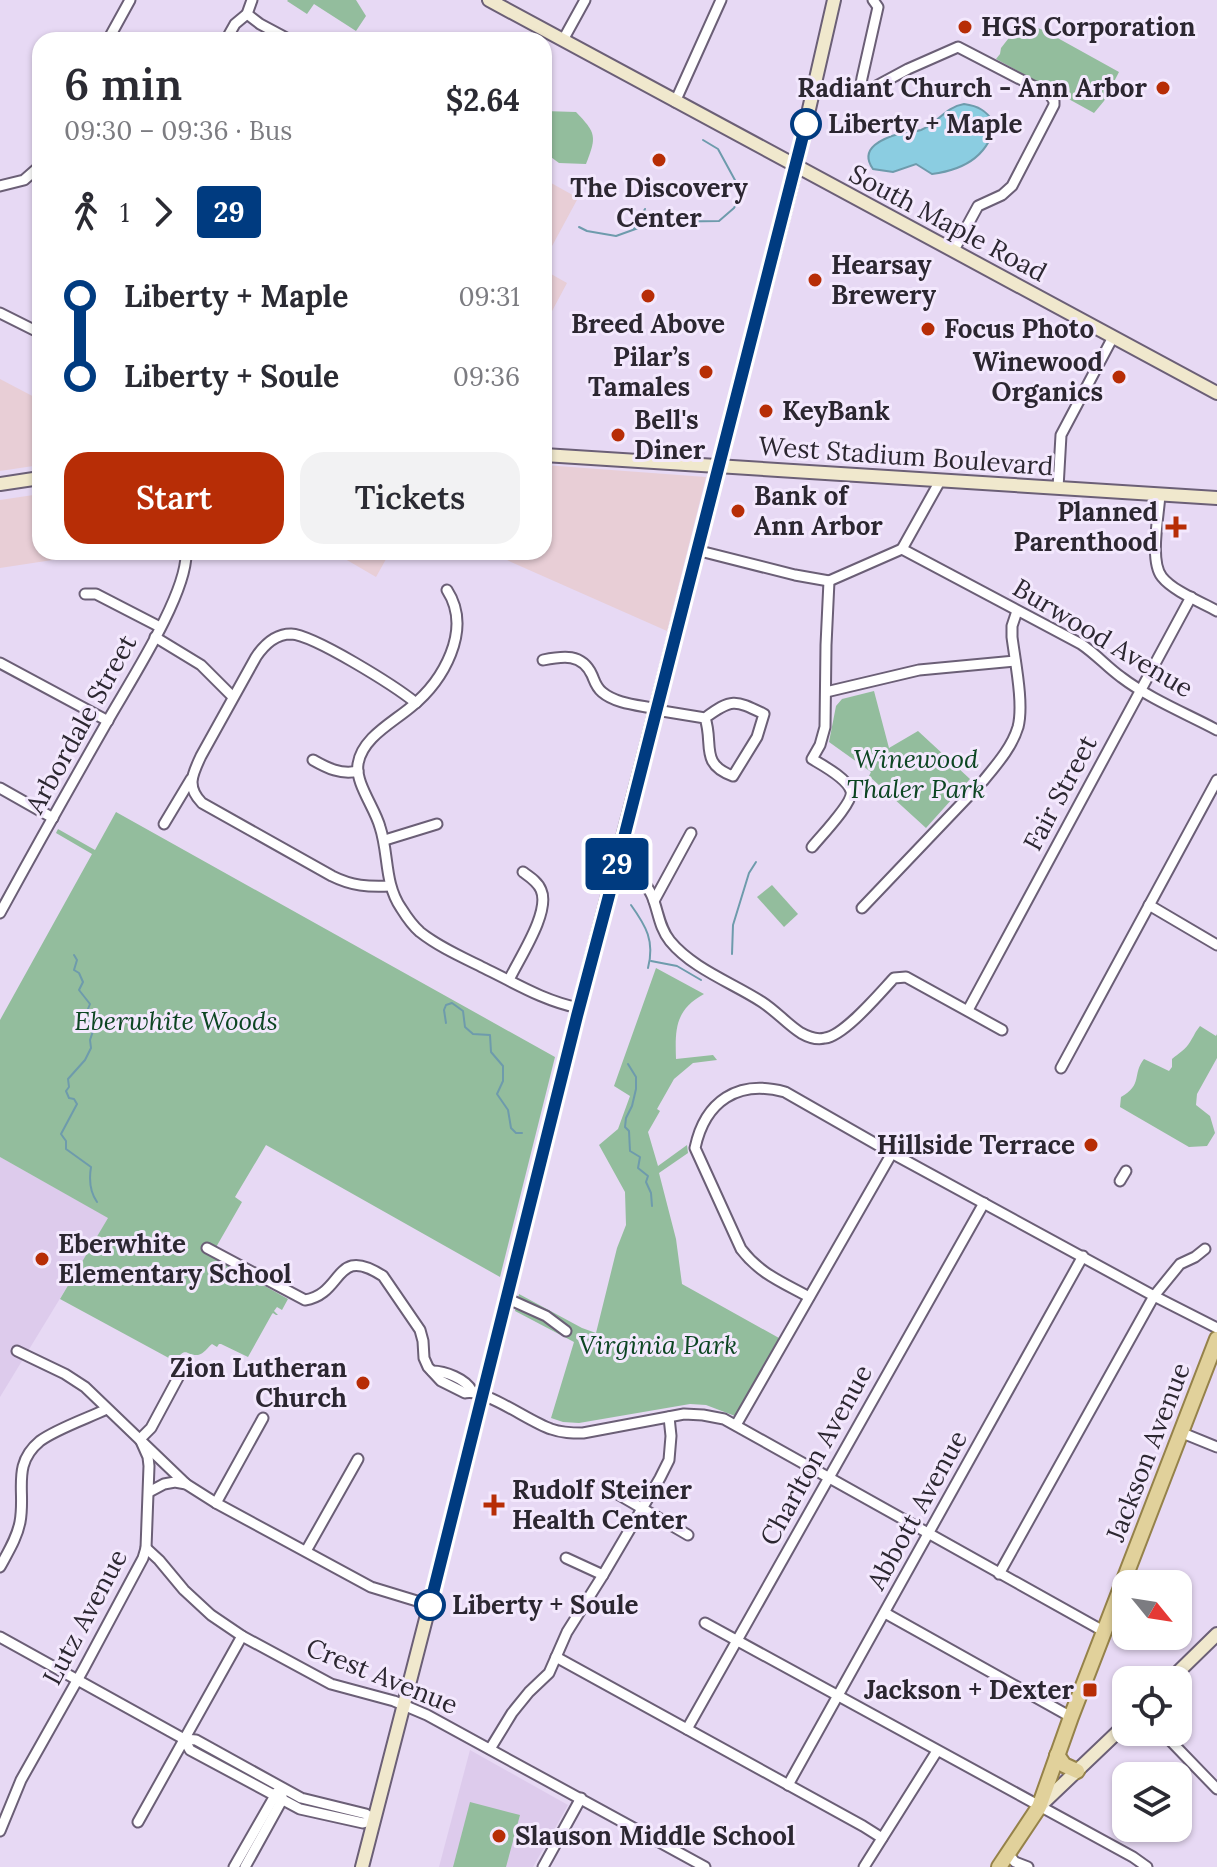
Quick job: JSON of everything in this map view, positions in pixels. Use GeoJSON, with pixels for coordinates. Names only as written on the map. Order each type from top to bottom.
{"type":"FeatureCollection","features":[{"type":"Feature","properties":{"kind":"main road","name":"South Maple Road"},"geometry":{"type":"LineString","coordinates":[[489,0],[548,32]]}},
{"type":"Feature","properties":{"kind":"main road"},"geometry":{"type":"LineString","coordinates":[[362,1867],[430,1605],[477,1393],[506,1298],[657,710],[796,166],[834,0]]}},
{"type":"Feature","properties":{"kind":"main road","name":"South Maple Road"},"geometry":{"type":"LineString","coordinates":[[552,34],[1217,393]]}},
{"type":"Feature","properties":{"kind":"main road","name":"West Stadium Boulevard"},"geometry":{"type":"LineString","coordinates":[[552,456],[1217,498]]}},
{"type":"Feature","properties":{"kind":"main road"},"geometry":{"type":"LineString","coordinates":[[0,484],[32,479]]}},
{"type":"Feature","properties":{"kind":"main road","name":"Jackson Avenue"},"geometry":{"type":"LineString","coordinates":[[1003,1860],[1039,1807],[1217,1339]]}},
{"type":"Feature","properties":{"kind":"main road"},"geometry":{"type":"LineString","coordinates":[[1184,1666],[1217,1634]]}},
{"type":"Feature","properties":{"kind":"main road"},"geometry":{"type":"LineString","coordinates":[[1039,1807],[1112,1737]]}},
{"type":"Feature","properties":{"kind":"main road"},"geometry":{"type":"LineString","coordinates":[[1057,1755],[1064,1765],[1077,1771]]}},
{"type":"Feature","properties":{"kind":"street"},"geometry":{"type":"LineString","coordinates":[[112,32],[130,0]]}},
{"type":"Feature","properties":{"kind":"street"},"geometry":{"type":"LineString","coordinates":[[230,32],[247,14],[252,0]]}},
{"type":"Feature","properties":{"kind":"street"},"geometry":{"type":"LineString","coordinates":[[563,40],[585,0]]}},
{"type":"Feature","properties":{"kind":"street"},"geometry":{"type":"LineString","coordinates":[[675,102],[721,0]]}},
{"type":"Feature","properties":{"kind":"street"},"geometry":{"type":"LineString","coordinates":[[873,0],[878,7],[861,84],[864,88],[869,90],[958,47],[1050,95],[1054,101],[1012,186],[1002,195],[978,206],[954,250]]}},
{"type":"Feature","properties":{"kind":"street"},"geometry":{"type":"LineString","coordinates":[[247,14],[275,32]]}},
{"type":"Feature","properties":{"kind":"street"},"geometry":{"type":"LineString","coordinates":[[0,186],[24,180],[32,173]]}},
{"type":"Feature","properties":{"kind":"street"},"geometry":{"type":"LineString","coordinates":[[0,313],[32,329]]}},
{"type":"Feature","properties":{"kind":"street"},"geometry":{"type":"LineString","coordinates":[[1058,488],[1061,435],[1113,337]]}},
{"type":"Feature","properties":{"kind":"street"},"geometry":{"type":"LineString","coordinates":[[696,550],[829,581],[902,549],[940,481]]}},
{"type":"Feature","properties":{"kind":"street"},"geometry":{"type":"LineString","coordinates":[[1160,494],[1156,567],[1170,584],[1217,611]]}},
{"type":"Feature","properties":{"kind":"street","name":"Burwood Avenue"},"geometry":{"type":"LineString","coordinates":[[902,549],[1081,644],[1120,677],[1217,730]]}},
{"type":"Feature","properties":{"kind":"street","name":"Arbordale Street"},"geometry":{"type":"LineString","coordinates":[[0,913],[157,632],[180,585],[186,560]]}},
{"type":"Feature","properties":{"kind":"street"},"geometry":{"type":"LineString","coordinates":[[812,847],[851,798],[846,784],[812,759],[825,727],[829,581]]}},
{"type":"Feature","properties":{"kind":"street"},"geometry":{"type":"LineString","coordinates":[[447,590],[457,615],[458,632],[452,653],[431,686],[416,703],[366,745],[360,758],[358,771],[364,791],[385,840],[390,886],[400,908],[418,930],[439,945],[539,996],[579,1008]]}},
{"type":"Feature","properties":{"kind":"street"},"geometry":{"type":"LineString","coordinates":[[85,594],[96,594],[157,632],[201,665],[233,697]]}},
{"type":"Feature","properties":{"kind":"street","name":"Fair Street"},"geometry":{"type":"LineString","coordinates":[[968,1010],[1191,597]]}},
{"type":"Feature","properties":{"kind":"street"},"geometry":{"type":"LineString","coordinates":[[862,908],[984,780],[1007,750],[1019,725],[1020,705],[1012,626],[1017,611]]}},
{"type":"Feature","properties":{"kind":"street"},"geometry":{"type":"LineString","coordinates":[[164,824],[266,643],[286,634],[315,641],[416,703]]}},
{"type":"Feature","properties":{"kind":"street"},"geometry":{"type":"LineString","coordinates":[[543,660],[564,656],[576,658],[585,663],[596,686],[604,694],[657,710],[705,718],[731,702],[764,714],[757,737],[733,776],[712,763],[705,718]]}},
{"type":"Feature","properties":{"kind":"street"},"geometry":{"type":"LineString","coordinates":[[826,692],[919,670],[1015,661]]}},
{"type":"Feature","properties":{"kind":"street"},"geometry":{"type":"LineString","coordinates":[[0,663],[108,721]]}},
{"type":"Feature","properties":{"kind":"street"},"geometry":{"type":"LineString","coordinates":[[313,760],[329,769],[349,773],[358,771]]}},
{"type":"Feature","properties":{"kind":"street"},"geometry":{"type":"LineString","coordinates":[[193,776],[193,795],[202,803],[347,883],[366,887],[390,886]]}},
{"type":"Feature","properties":{"kind":"street"},"geometry":{"type":"LineString","coordinates":[[1061,1068],[1217,780]]}},
{"type":"Feature","properties":{"kind":"street"},"geometry":{"type":"LineString","coordinates":[[0,788],[53,818]]}},
{"type":"Feature","properties":{"kind":"street"},"geometry":{"type":"LineString","coordinates":[[385,840],[437,824]]}},
{"type":"Feature","properties":{"kind":"street"},"geometry":{"type":"LineString","coordinates":[[654,901],[691,833]]}},
{"type":"Feature","properties":{"kind":"street"},"geometry":{"type":"LineString","coordinates":[[509,980],[533,934],[543,899],[542,890],[523,872]]}},
{"type":"Feature","properties":{"kind":"street"},"geometry":{"type":"LineString","coordinates":[[615,872],[636,883],[642,881],[650,889],[661,927],[682,953],[777,1012],[800,1032],[821,1039],[831,1037],[899,976],[1002,1030]]}},
{"type":"Feature","properties":{"kind":"street"},"geometry":{"type":"LineString","coordinates":[[1149,905],[1217,945]]}},
{"type":"Feature","properties":{"kind":"street"},"geometry":{"type":"LineString","coordinates":[[809,1297],[760,1270],[741,1249],[695,1148],[703,1123],[715,1106],[730,1093],[749,1088],[785,1092],[1217,1328]]}},
{"type":"Feature","properties":{"kind":"street"},"geometry":{"type":"LineString","coordinates":[[736,1425],[892,1153]]}},
{"type":"Feature","properties":{"kind":"street"},"geometry":{"type":"LineString","coordinates":[[1120,1181],[1126,1171]]}},
{"type":"Feature","properties":{"kind":"street","name":"Charlton Avenue"},"geometry":{"type":"LineString","coordinates":[[687,1729],[984,1203]]}},
{"type":"Feature","properties":{"kind":"street"},"geometry":{"type":"LineString","coordinates":[[207,1248],[305,1300],[317,1297],[350,1265],[360,1264],[374,1271],[383,1276],[420,1330],[424,1358],[432,1371],[442,1371],[538,1424],[568,1434],[684,1414],[724,1419],[1105,1632]]}},
{"type":"Feature","properties":{"kind":"street"},"geometry":{"type":"LineString","coordinates":[[999,1574],[1154,1296],[1180,1264],[1205,1249]]}},
{"type":"Feature","properties":{"kind":"street","name":"Abbott Avenue"},"geometry":{"type":"LineString","coordinates":[[788,1785],[1083,1256]]}},
{"type":"Feature","properties":{"kind":"street"},"geometry":{"type":"LineString","coordinates":[[506,1298],[546,1316],[566,1331]]}},
{"type":"Feature","properties":{"kind":"street"},"geometry":{"type":"LineString","coordinates":[[17,1351],[85,1387],[186,1484],[216,1503],[371,1587],[430,1605]]}},
{"type":"Feature","properties":{"kind":"street"},"geometry":{"type":"LineString","coordinates":[[140,1439],[151,1428],[180,1374]]}},
{"type":"Feature","properties":{"kind":"street"},"geometry":{"type":"LineString","coordinates":[[0,1567],[20,1523],[21,1472],[26,1456],[45,1438],[107,1409]]}},
{"type":"Feature","properties":{"kind":"street"},"geometry":{"type":"LineString","coordinates":[[490,1749],[512,1713],[549,1673],[567,1632],[669,1460],[669,1417]]}},
{"type":"Feature","properties":{"kind":"street"},"geometry":{"type":"LineString","coordinates":[[216,1503],[263,1418]]}},
{"type":"Feature","properties":{"kind":"street"},"geometry":{"type":"LineString","coordinates":[[1180,1432],[1217,1447]]}},
{"type":"Feature","properties":{"kind":"street","name":"Lutz Avenue"},"geometry":{"type":"LineString","coordinates":[[0,1831],[21,1780],[137,1571],[146,1548],[148,1457],[140,1439]]}},
{"type":"Feature","properties":{"kind":"street"},"geometry":{"type":"LineString","coordinates":[[306,1551],[358,1459]]}},
{"type":"Feature","properties":{"kind":"street"},"geometry":{"type":"LineString","coordinates":[[149,1492],[164,1484],[186,1484]]}},
{"type":"Feature","properties":{"kind":"street"},"geometry":{"type":"LineString","coordinates":[[614,1492],[688,1535]]}},
{"type":"Feature","properties":{"kind":"street","name":"Crest Avenue"},"geometry":{"type":"LineString","coordinates":[[146,1548],[211,1615],[242,1636],[331,1684],[404,1704],[427,1715],[705,1867]]}},
{"type":"Feature","properties":{"kind":"street"},"geometry":{"type":"LineString","coordinates":[[566,1558],[603,1575]]}},
{"type":"Feature","properties":{"kind":"street"},"geometry":{"type":"LineString","coordinates":[[885,1613],[1071,1717]]}},
{"type":"Feature","properties":{"kind":"street"},"geometry":{"type":"LineString","coordinates":[[705,1623],[1147,1867]]}},
{"type":"Feature","properties":{"kind":"street"},"geometry":{"type":"LineString","coordinates":[[138,1822],[242,1636]]}},
{"type":"Feature","properties":{"kind":"street"},"geometry":{"type":"LineString","coordinates":[[0,1637],[184,1739],[196,1740],[301,1798],[366,1814],[374,1820]]}},
{"type":"Feature","properties":{"kind":"street"},"geometry":{"type":"LineString","coordinates":[[556,1657],[882,1838]]}},
{"type":"Feature","properties":{"kind":"street"},"geometry":{"type":"LineString","coordinates":[[184,1739],[190,1750],[300,1809],[363,1823],[374,1820]]}},
{"type":"Feature","properties":{"kind":"street"},"geometry":{"type":"LineString","coordinates":[[1176,1746],[1217,1789]]}},
{"type":"Feature","properties":{"kind":"street"},"geometry":{"type":"LineString","coordinates":[[864,1867],[937,1751]]}},
{"type":"Feature","properties":{"kind":"street"},"geometry":{"type":"LineString","coordinates":[[245,1867],[282,1786]]}},
{"type":"Feature","properties":{"kind":"street"},"geometry":{"type":"LineString","coordinates":[[234,1867],[278,1797]]}},
{"type":"Feature","properties":{"kind":"street"},"geometry":{"type":"LineString","coordinates":[[543,1867],[581,1798]]}},
{"type":"Feature","properties":{"kind":"street"},"geometry":{"type":"LineString","coordinates":[[1003,1860],[1028,1867]]}},
{"type":"Feature","properties":{"kind":"shaded area"},"geometry":{"type":"Polygon","coordinates":[[[552,183],[578,198],[552,246],[552,183]]]}},
{"type":"Feature","properties":{"kind":"shaded area"},"geometry":{"type":"Polygon","coordinates":[[[552,275],[567,283],[552,311],[552,275]]]}},
{"type":"Feature","properties":{"kind":"shaded area"},"geometry":{"type":"Polygon","coordinates":[[[0,379],[32,396],[32,466],[0,471],[0,379]]]}},
{"type":"Feature","properties":{"kind":"shaded area"},"geometry":{"type":"Polygon","coordinates":[[[552,466],[706,477],[667,631],[507,560],[552,560],[552,466]]]}},
{"type":"Feature","properties":{"kind":"shaded area"},"geometry":{"type":"Polygon","coordinates":[[[32,495],[32,560],[52,560],[0,568],[0,500],[32,495]]]}},
{"type":"Feature","properties":{"kind":"shaded area"},"geometry":{"type":"Polygon","coordinates":[[[347,560],[386,560],[376,577],[347,560]]]}},
{"type":"Feature","properties":{"kind":"shaded area","name":"Eberwhite Elementary School"},"geometry":{"type":"Polygon","coordinates":[[[0,1157],[109,1218],[0,1397],[0,1157]]]}},
{"type":"Feature","properties":{"kind":"shaded area","name":"Slauson Middle School"},"geometry":{"type":"Polygon","coordinates":[[[470,1750],[568,1805],[533,1867],[439,1867],[470,1750]]]}},
{"type":"Feature","properties":{"kind":"green space"},"geometry":{"type":"Polygon","coordinates":[[[288,0],[356,0],[366,16],[356,31],[314,4],[307,14],[288,0]]]}},
{"type":"Feature","properties":{"kind":"green space"},"geometry":{"type":"Polygon","coordinates":[[[1022,21],[1119,72],[1094,113],[996,59],[1022,21]]]}},
{"type":"Feature","properties":{"kind":"green space"},"geometry":{"type":"Polygon","coordinates":[[[552,111],[576,112],[591,130],[592,147],[586,164],[559,163],[552,158],[552,111]]]}},
{"type":"Feature","properties":{"kind":"green space","name":"Winewood Thaler Park"},"geometry":{"type":"Polygon","coordinates":[[[874,691],[889,748],[918,731],[970,779],[926,828],[869,776],[871,772],[829,742],[836,706],[842,699],[874,691]]]}},
{"type":"Feature","properties":{"kind":"green space","name":"Eberwhite Woods"},"geometry":{"type":"Polygon","coordinates":[[[116,812],[555,1057],[500,1277],[266,1145],[235,1197],[242,1202],[211,1256],[288,1299],[282,1310],[277,1307],[274,1311],[278,1315],[272,1314],[248,1357],[221,1344],[217,1347],[212,1344],[200,1354],[183,1353],[177,1359],[178,1363],[60,1299],[108,1218],[0,1157],[0,1020],[92,854],[56,833],[58,829],[95,850],[116,812]]]}},
{"type":"Feature","properties":{"kind":"green space"},"geometry":{"type":"Polygon","coordinates":[[[772,885],[798,914],[784,927],[757,897],[772,885]]]}},
{"type":"Feature","properties":{"kind":"green space","name":"Virginia Park"},"geometry":{"type":"Polygon","coordinates":[[[656,968],[704,994],[682,1014],[676,1038],[676,1059],[713,1055],[717,1060],[693,1063],[674,1079],[648,1132],[658,1166],[687,1145],[688,1153],[659,1173],[676,1239],[682,1284],[779,1338],[735,1416],[706,1405],[690,1404],[579,1423],[563,1422],[551,1418],[574,1342],[515,1311],[519,1294],[596,1333],[617,1248],[626,1225],[625,1192],[599,1145],[618,1129],[630,1096],[614,1086],[656,968]]]}},
{"type":"Feature","properties":{"kind":"green space"},"geometry":{"type":"Polygon","coordinates":[[[1200,1026],[1217,1034],[1217,1058],[1197,1094],[1196,1105],[1210,1116],[1215,1133],[1207,1146],[1189,1147],[1120,1107],[1121,1097],[1135,1084],[1144,1059],[1169,1071],[1172,1059],[1186,1047],[1200,1026]]]}},
{"type":"Feature","properties":{"kind":"green space"},"geometry":{"type":"Polygon","coordinates":[[[470,1802],[520,1815],[506,1867],[453,1867],[470,1802]]]}},
{"type":"Feature","properties":{"kind":"water"},"geometry":{"type":"Polygon","coordinates":[[[964,104],[982,110],[995,123],[987,144],[973,159],[954,169],[932,174],[916,164],[893,172],[873,169],[869,155],[875,145],[904,132],[921,130],[952,108],[964,104]]]}},
{"type":"Feature","properties":{"kind":"waterway"},"geometry":{"type":"LineString","coordinates":[[579,227],[616,236],[655,222],[719,221],[734,208],[742,193],[718,149],[703,140]]}},
{"type":"Feature","properties":{"kind":"waterway"},"geometry":{"type":"LineString","coordinates":[[634,229],[645,209]]}},
{"type":"Feature","properties":{"kind":"waterway"},"geometry":{"type":"LineString","coordinates":[[732,954],[733,925],[749,873],[756,862]]}},
{"type":"Feature","properties":{"kind":"waterway"},"geometry":{"type":"LineString","coordinates":[[631,905],[648,934],[648,968]]}},
{"type":"Feature","properties":{"kind":"waterway"},"geometry":{"type":"LineString","coordinates":[[74,955],[77,960],[74,970],[83,982],[79,990],[90,1004],[86,1014],[93,1031],[91,1048],[85,1060],[68,1079],[66,1091],[77,1104],[61,1134],[66,1141],[66,1149],[91,1167],[91,1185],[97,1202]]}},
{"type":"Feature","properties":{"kind":"waterway"},"geometry":{"type":"LineString","coordinates":[[651,961],[677,966],[701,980]]}},
{"type":"Feature","properties":{"kind":"waterway"},"geometry":{"type":"LineString","coordinates":[[446,1023],[444,1010],[446,1005],[452,1003],[463,1011],[465,1027],[473,1034],[490,1035],[491,1052],[503,1066],[503,1081],[497,1094],[508,1110],[511,1128],[516,1133],[522,1133]]}},
{"type":"Feature","properties":{"kind":"waterway"},"geometry":{"type":"LineString","coordinates":[[628,1064],[636,1077],[636,1089],[625,1127],[629,1131],[630,1151],[640,1157],[638,1168],[648,1176],[646,1182],[652,1206]]}},
{"type":"Feature","properties":{"kind":"bus line","name":"29"},"geometry":{"type":"LineString","coordinates":[[430,1605],[577,1016],[806,124]]}},
{"type":"Feature","properties":{"kind":"place","name":"HGS Corporation"},"geometry":{"type":"Point","coordinates":[965,27]}},
{"type":"Feature","properties":{"kind":"place","name":"Radiant Church - Ann Arbor"},"geometry":{"type":"Point","coordinates":[1163,88]}},
{"type":"Feature","properties":{"kind":"place","name":"Liberty + Maple"},"geometry":{"type":"Point","coordinates":[806,124]}},
{"type":"Feature","properties":{"kind":"place","name":"The Discovery Center"},"geometry":{"type":"Point","coordinates":[659,160]}},
{"type":"Feature","properties":{"kind":"place","name":"Hearsay Brewery"},"geometry":{"type":"Point","coordinates":[815,280]}},
{"type":"Feature","properties":{"kind":"place","name":"Breed Above"},"geometry":{"type":"Point","coordinates":[648,296]}},
{"type":"Feature","properties":{"kind":"place","name":"Focus Photo"},"geometry":{"type":"Point","coordinates":[928,329]}},
{"type":"Feature","properties":{"kind":"place","name":"Pilar’s Tamales"},"geometry":{"type":"Point","coordinates":[706,372]}},
{"type":"Feature","properties":{"kind":"place","name":"Winewood Organics"},"geometry":{"type":"Point","coordinates":[1119,377]}},
{"type":"Feature","properties":{"kind":"place","name":"KeyBank"},"geometry":{"type":"Point","coordinates":[766,411]}},
{"type":"Feature","properties":{"kind":"place","name":"Bell's Diner"},"geometry":{"type":"Point","coordinates":[618,435]}},
{"type":"Feature","properties":{"kind":"place","name":"Bank of Ann Arbor"},"geometry":{"type":"Point","coordinates":[738,511]}},
{"type":"Feature","properties":{"kind":"place","name":"Planned Parenthood"},"geometry":{"type":"Point","coordinates":[1176,527]}},
{"type":"Feature","properties":{"kind":"place","name":"Hillside Terrace"},"geometry":{"type":"Point","coordinates":[1091,1145]}},
{"type":"Feature","properties":{"kind":"place","name":"Eberwhite Elementary School"},"geometry":{"type":"Point","coordinates":[42,1259]}},
{"type":"Feature","properties":{"kind":"place","name":"Zion Lutheran Church"},"geometry":{"type":"Point","coordinates":[363,1383]}},
{"type":"Feature","properties":{"kind":"place","name":"Rudolf Steiner Health Center"},"geometry":{"type":"Point","coordinates":[494,1505]}},
{"type":"Feature","properties":{"kind":"place","name":"Liberty + Soule"},"geometry":{"type":"Point","coordinates":[430,1605]}},
{"type":"Feature","properties":{"kind":"place","name":"Jackson + Dexter"},"geometry":{"type":"Point","coordinates":[1090,1690]}},
{"type":"Feature","properties":{"kind":"place","name":"Slauson Middle School"},"geometry":{"type":"Point","coordinates":[499,1836]}}]}
